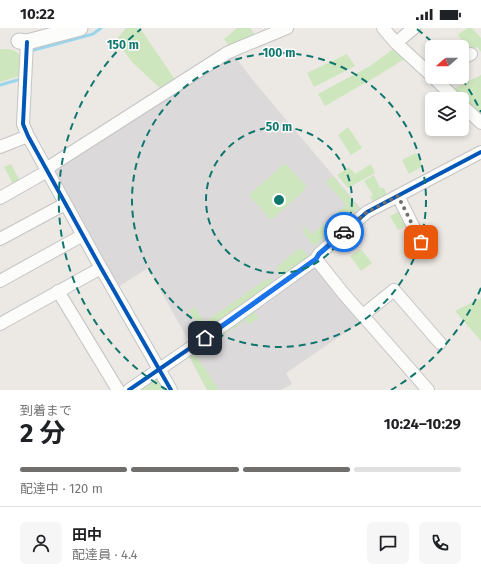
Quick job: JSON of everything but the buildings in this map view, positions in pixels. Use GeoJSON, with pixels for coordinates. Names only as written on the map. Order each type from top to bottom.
{"type":"FeatureCollection","features":[{"type":"Feature","properties":{"kind":"street"},"geometry":{"type":"LineString","coordinates":[[80,28],[23,42],[23,124],[28,136],[82,235],[171,390]]}},
{"type":"Feature","properties":{"kind":"street"},"geometry":{"type":"LineString","coordinates":[[0,198],[47,170],[52,165],[227,53],[287,28]]}},
{"type":"Feature","properties":{"kind":"street"},"geometry":{"type":"LineString","coordinates":[[382,28],[425,70]]}},
{"type":"Feature","properties":{"kind":"street"},"geometry":{"type":"LineString","coordinates":[[396,43],[414,28]]}},
{"type":"Feature","properties":{"kind":"street"},"geometry":{"type":"LineString","coordinates":[[440,84],[449,92]]}},
{"type":"Feature","properties":{"kind":"street"},"geometry":{"type":"LineString","coordinates":[[469,111],[481,123]]}},
{"type":"Feature","properties":{"kind":"street"},"geometry":{"type":"LineString","coordinates":[[0,147],[28,136]]}},
{"type":"Feature","properties":{"kind":"street"},"geometry":{"type":"LineString","coordinates":[[129,390],[316,259],[319,254],[367,212],[481,152]]}},
{"type":"Feature","properties":{"kind":"street"},"geometry":{"type":"LineString","coordinates":[[398,196],[421,242]]}},
{"type":"Feature","properties":{"kind":"street"},"geometry":{"type":"LineString","coordinates":[[0,239],[65,204]]}},
{"type":"Feature","properties":{"kind":"street"},"geometry":{"type":"LineString","coordinates":[[0,281],[82,235]]}},
{"type":"Feature","properties":{"kind":"street"},"geometry":{"type":"LineString","coordinates":[[316,259],[343,293],[428,390]]}},
{"type":"Feature","properties":{"kind":"street"},"geometry":{"type":"LineString","coordinates":[[0,324],[101,268]]}},
{"type":"Feature","properties":{"kind":"street"},"geometry":{"type":"LineString","coordinates":[[363,315],[394,290],[440,343]]}},
{"type":"Feature","properties":{"kind":"street"},"geometry":{"type":"LineString","coordinates":[[58,291],[118,390]]}},
{"type":"Feature","properties":{"kind":"shaded area"},"geometry":{"type":"Polygon","coordinates":[[[233,54],[252,79],[363,211],[313,256],[190,343],[148,268],[118,287],[52,173],[54,167],[233,54]]]}},
{"type":"Feature","properties":{"kind":"shaded area"},"geometry":{"type":"Polygon","coordinates":[[[313,267],[318,268],[362,321],[286,373],[292,384],[281,390],[207,390],[189,356],[313,267]]]}},
{"type":"Feature","properties":{"kind":"green space"},"geometry":{"type":"Polygon","coordinates":[[[126,28],[140,28],[176,81],[162,90],[132,62],[116,40],[126,28]]]}},
{"type":"Feature","properties":{"kind":"green space"},"geometry":{"type":"Polygon","coordinates":[[[236,28],[250,28],[255,35],[229,46],[224,39],[236,28]]]}},
{"type":"Feature","properties":{"kind":"green space"},"geometry":{"type":"Polygon","coordinates":[[[468,28],[472,28],[481,38],[481,52],[477,47],[469,51],[469,40],[461,40],[458,34],[468,28]]]}},
{"type":"Feature","properties":{"kind":"green space"},"geometry":{"type":"Polygon","coordinates":[[[396,47],[406,58],[325,106],[318,94],[370,66],[396,47]]]}},
{"type":"Feature","properties":{"kind":"green space"},"geometry":{"type":"Polygon","coordinates":[[[0,49],[8,49],[17,52],[21,59],[20,76],[0,82],[0,49]]]}},
{"type":"Feature","properties":{"kind":"green space"},"geometry":{"type":"Polygon","coordinates":[[[347,54],[355,66],[314,87],[307,73],[347,54]]]}},
{"type":"Feature","properties":{"kind":"green space"},"geometry":{"type":"Polygon","coordinates":[[[481,75],[481,114],[479,114],[469,104],[469,92],[456,92],[453,89],[463,84],[469,84],[469,81],[481,75]]]}},
{"type":"Feature","properties":{"kind":"green space"},"geometry":{"type":"Polygon","coordinates":[[[348,127],[362,148],[351,155],[338,135],[348,127]]]}},
{"type":"Feature","properties":{"kind":"green space"},"geometry":{"type":"Polygon","coordinates":[[[416,153],[423,166],[409,174],[402,160],[416,153]]]}},
{"type":"Feature","properties":{"kind":"green space"},"geometry":{"type":"Polygon","coordinates":[[[285,163],[306,186],[304,191],[271,220],[249,195],[285,163]]]}},
{"type":"Feature","properties":{"kind":"green space"},"geometry":{"type":"Polygon","coordinates":[[[11,164],[21,183],[14,186],[4,167],[11,164]]]}},
{"type":"Feature","properties":{"kind":"green space"},"geometry":{"type":"Polygon","coordinates":[[[371,164],[375,173],[348,188],[337,175],[349,167],[355,174],[371,164]]]}},
{"type":"Feature","properties":{"kind":"green space"},"geometry":{"type":"Polygon","coordinates":[[[374,175],[380,188],[384,188],[388,197],[374,203],[370,197],[373,195],[364,181],[374,175]]]}},
{"type":"Feature","properties":{"kind":"green space"},"geometry":{"type":"Polygon","coordinates":[[[333,176],[359,208],[314,246],[305,235],[303,229],[305,227],[312,234],[346,205],[326,182],[333,176]]]}},
{"type":"Feature","properties":{"kind":"green space"},"geometry":{"type":"Polygon","coordinates":[[[398,212],[406,226],[398,230],[390,216],[398,212]]]}},
{"type":"Feature","properties":{"kind":"green space"},"geometry":{"type":"Polygon","coordinates":[[[301,248],[310,258],[285,276],[280,275],[276,268],[301,248]]]}},
{"type":"Feature","properties":{"kind":"green space"},"geometry":{"type":"Polygon","coordinates":[[[361,249],[372,263],[361,271],[350,256],[361,249]]]}},
{"type":"Feature","properties":{"kind":"green space"},"geometry":{"type":"Polygon","coordinates":[[[268,278],[272,281],[272,286],[204,333],[189,311],[194,307],[205,322],[268,278]]]}},
{"type":"Feature","properties":{"kind":"green space"},"geometry":{"type":"Polygon","coordinates":[[[481,298],[481,341],[455,311],[481,298]]]}},
{"type":"Feature","properties":{"kind":"green space"},"geometry":{"type":"Polygon","coordinates":[[[253,310],[259,318],[249,325],[245,320],[196,355],[219,390],[207,390],[189,356],[253,310]]]}},
{"type":"Feature","properties":{"kind":"green space"},"geometry":{"type":"Polygon","coordinates":[[[160,374],[168,390],[137,390],[160,374]]]}},
{"type":"Feature","properties":{"kind":"waterway"},"geometry":{"type":"LineString","coordinates":[[34,50],[93,34],[101,28]]}},
{"type":"Feature","properties":{"kind":"waterway"},"geometry":{"type":"LineString","coordinates":[[0,85],[21,79]]}},
{"type":"Feature","properties":{"kind":"cycle path"},"geometry":{"type":"LineString","coordinates":[[27,42],[23,124],[28,136],[101,268],[171,390]]}},
{"type":"Feature","properties":{"kind":"cycle path"},"geometry":{"type":"LineString","coordinates":[[129,390],[316,259],[319,254],[367,212],[481,152]]}},
{"type":"Feature","properties":{"kind":"way so far"},"geometry":{"type":"LineString","coordinates":[[344,232],[367,212],[398,196],[421,242]]}},
{"type":"Feature","properties":{"kind":"route"},"geometry":{"type":"LineString","coordinates":[[205,338],[316,259],[319,254],[344,232]]}}]}
